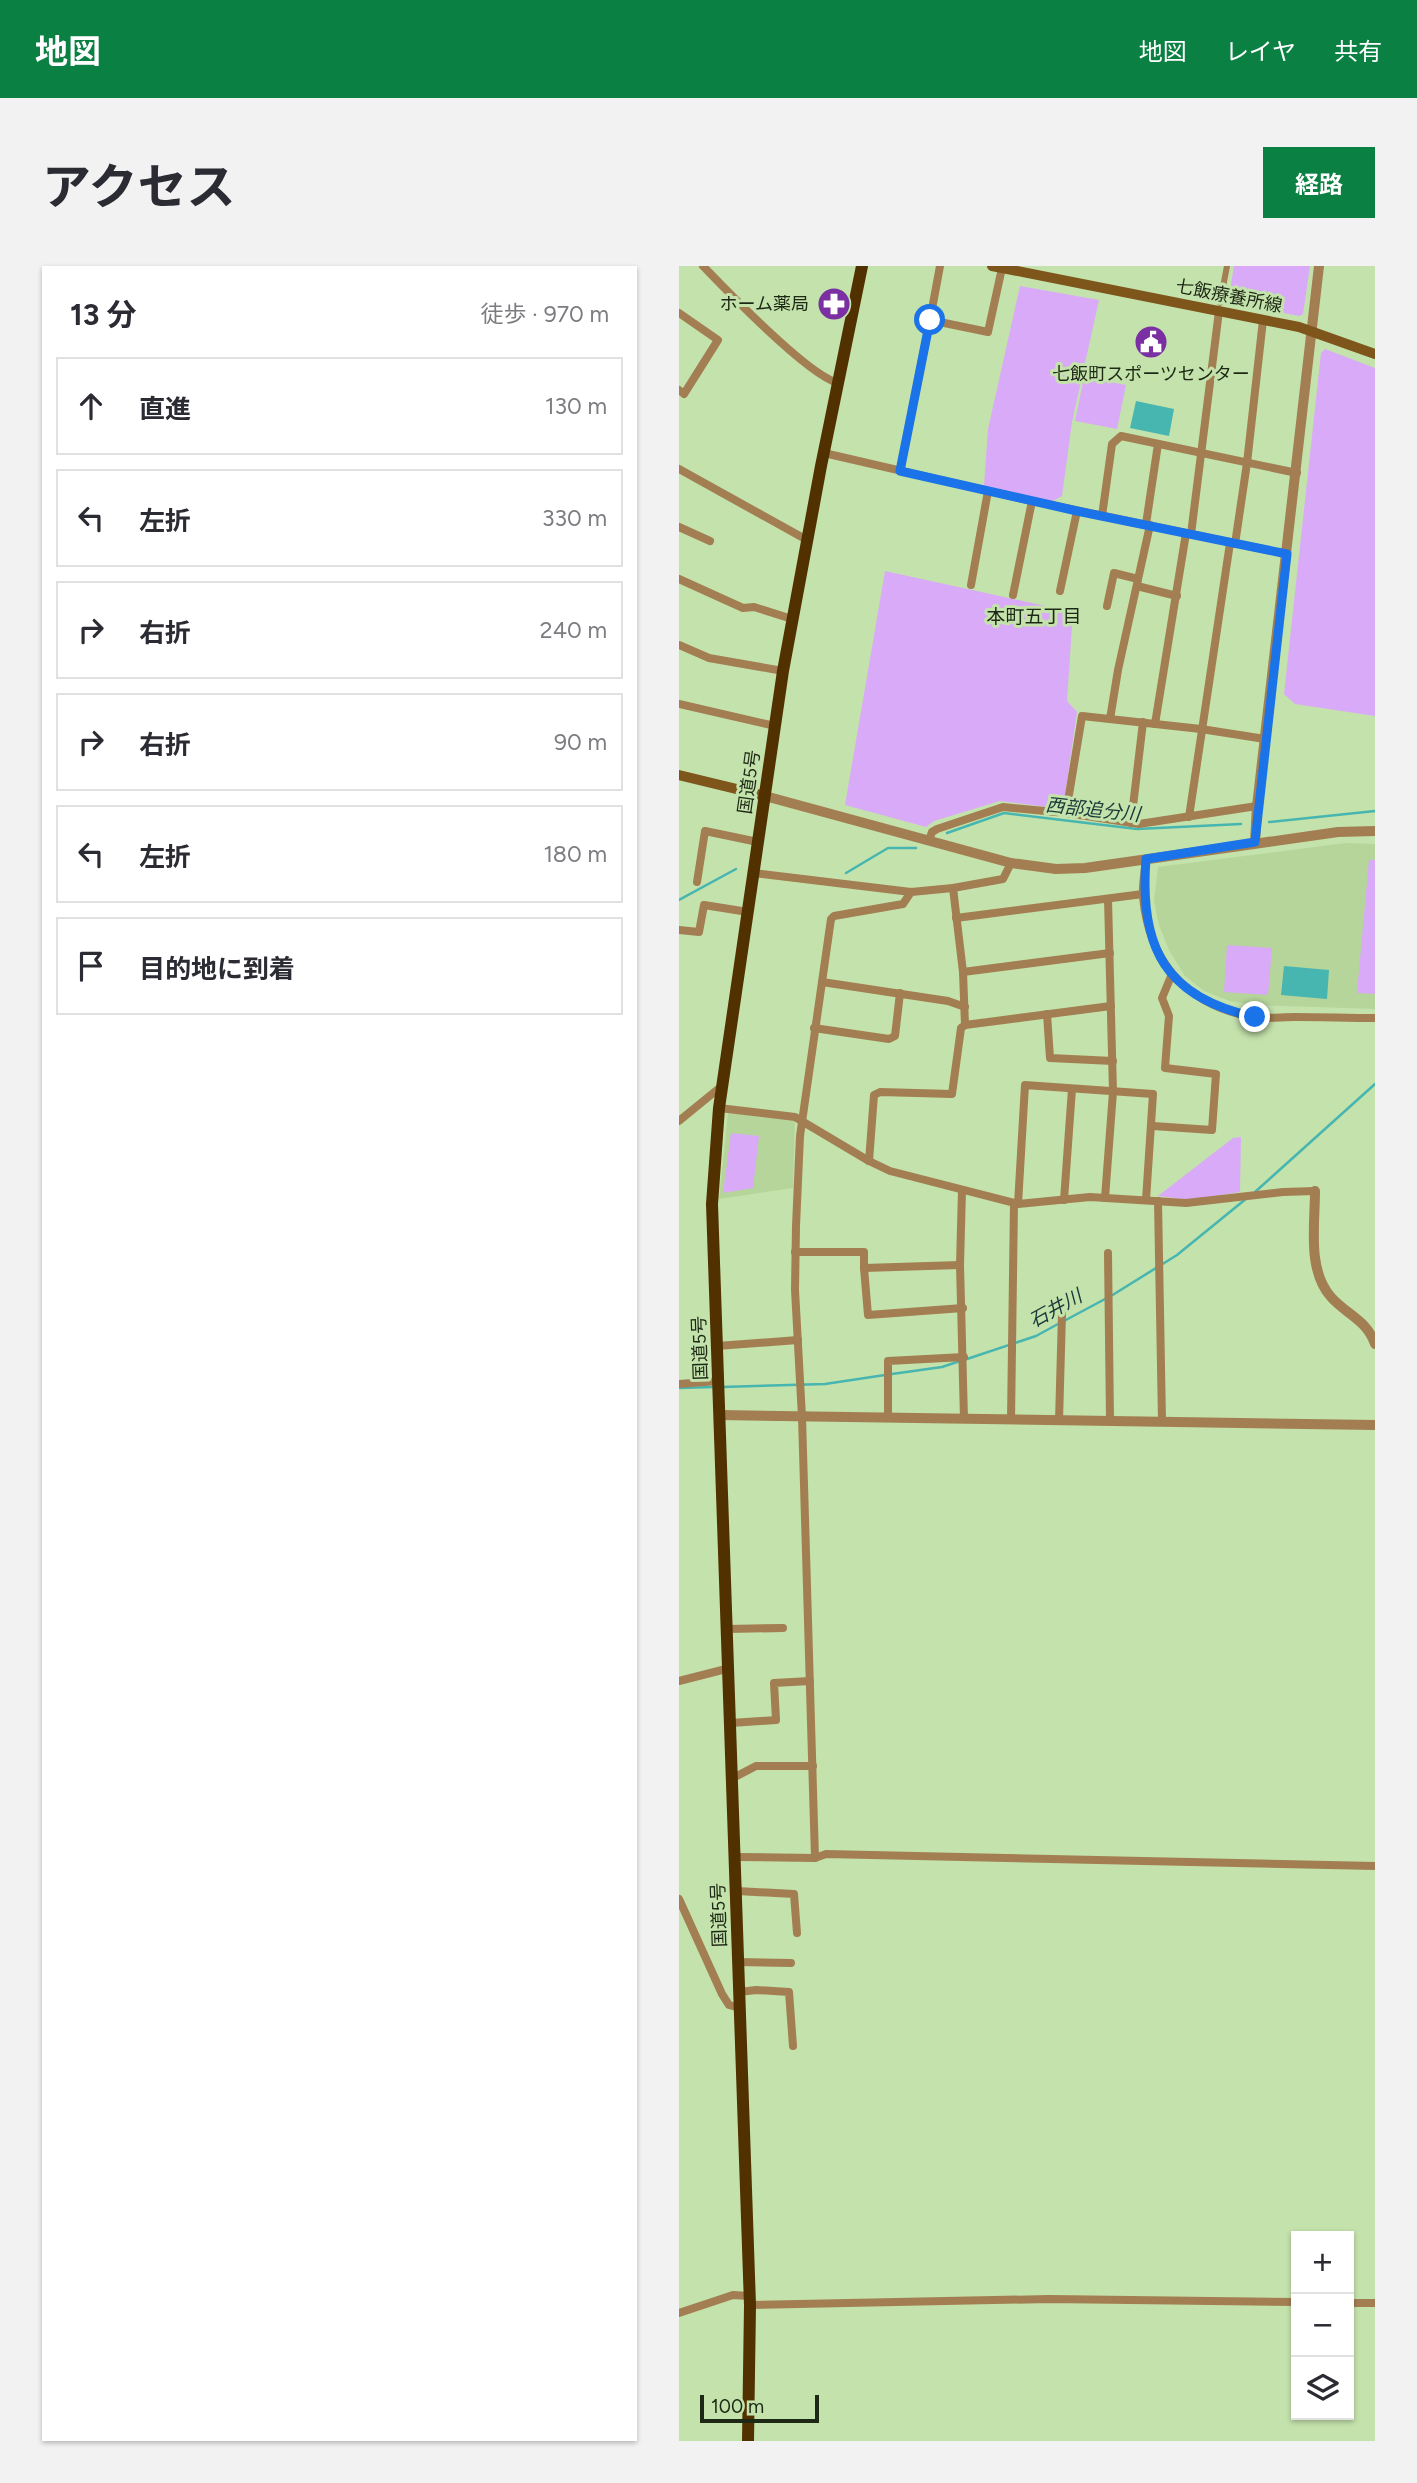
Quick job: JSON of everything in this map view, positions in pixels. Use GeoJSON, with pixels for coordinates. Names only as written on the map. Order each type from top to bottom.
{"type":"FeatureCollection","features":[{"type":"Feature","properties":{"kind":"highway","name":"国道5号"},"geometry":{"type":"LineString","coordinates":[[748,2441],[749,2300],[730,1668],[712,1204],[719,1108],[783,671],[862,266]]}},
{"type":"Feature","properties":{"kind":"main road","name":"七飯療養所線"},"geometry":{"type":"LineString","coordinates":[[997,267],[1176,304],[1220,307],[1312,331],[1375,354]]}},
{"type":"Feature","properties":{"kind":"main road"},"geometry":{"type":"LineString","coordinates":[[679,775],[765,796]]}},
{"type":"Feature","properties":{"kind":"street"},"geometry":{"type":"LineString","coordinates":[[702,266],[805,362],[827,380],[838,383]]}},
{"type":"Feature","properties":{"kind":"street"},"geometry":{"type":"LineString","coordinates":[[900,471],[940,266]]}},
{"type":"Feature","properties":{"kind":"street"},"geometry":{"type":"LineString","coordinates":[[1155,724],[1202,452],[1227,266]]}},
{"type":"Feature","properties":{"kind":"street"},"geometry":{"type":"LineString","coordinates":[[1255,842],[1319,266]]}},
{"type":"Feature","properties":{"kind":"street"},"geometry":{"type":"LineString","coordinates":[[930,320],[988,332],[997,267]]}},
{"type":"Feature","properties":{"kind":"street"},"geometry":{"type":"LineString","coordinates":[[679,313],[718,341],[684,394],[679,390]]}},
{"type":"Feature","properties":{"kind":"street"},"geometry":{"type":"LineString","coordinates":[[1189,817],[1201,729],[1247,463],[1263,320]]}},
{"type":"Feature","properties":{"kind":"street"},"geometry":{"type":"LineString","coordinates":[[1103,516],[1112,444],[1121,436],[1297,473]]}},
{"type":"Feature","properties":{"kind":"street"},"geometry":{"type":"LineString","coordinates":[[1110,719],[1148,525],[1157,444]]}},
{"type":"Feature","properties":{"kind":"street"},"geometry":{"type":"LineString","coordinates":[[824,453],[1077,511],[1287,554]]}},
{"type":"Feature","properties":{"kind":"street"},"geometry":{"type":"LineString","coordinates":[[679,469],[807,540]]}},
{"type":"Feature","properties":{"kind":"street"},"geometry":{"type":"LineString","coordinates":[[971,585],[988,491]]}},
{"type":"Feature","properties":{"kind":"street"},"geometry":{"type":"LineString","coordinates":[[1013,595],[1032,501]]}},
{"type":"Feature","properties":{"kind":"street"},"geometry":{"type":"LineString","coordinates":[[1061,591],[1077,511]]}},
{"type":"Feature","properties":{"kind":"street"},"geometry":{"type":"LineString","coordinates":[[679,527],[710,541]]}},
{"type":"Feature","properties":{"kind":"street"},"geometry":{"type":"LineString","coordinates":[[1107,606],[1114,573],[1177,596]]}},
{"type":"Feature","properties":{"kind":"street"},"geometry":{"type":"LineString","coordinates":[[679,579],[743,608],[754,607],[792,619]]}},
{"type":"Feature","properties":{"kind":"street"},"geometry":{"type":"LineString","coordinates":[[679,645],[709,658],[783,671]]}},
{"type":"Feature","properties":{"kind":"street"},"geometry":{"type":"LineString","coordinates":[[679,704],[775,726]]}},
{"type":"Feature","properties":{"kind":"street"},"geometry":{"type":"LineString","coordinates":[[1066,813],[1082,716],[1265,739]]}},
{"type":"Feature","properties":{"kind":"street"},"geometry":{"type":"LineString","coordinates":[[1131,823],[1143,722]]}},
{"type":"Feature","properties":{"kind":"street"},"geometry":{"type":"LineString","coordinates":[[765,796],[1011,863],[1056,869],[1085,868],[1338,832],[1375,831]]}},
{"type":"Feature","properties":{"kind":"street"},"geometry":{"type":"LineString","coordinates":[[929,840],[932,832],[937,829],[1003,807],[1131,823],[1257,806]]}},
{"type":"Feature","properties":{"kind":"street"},"geometry":{"type":"LineString","coordinates":[[697,882],[705,831],[758,842]]}},
{"type":"Feature","properties":{"kind":"street"},"geometry":{"type":"LineString","coordinates":[[1146,859],[1143,894],[1147,925],[1155,946],[1172,974],[1197,996],[1211,1005],[1255,1017],[1375,1018]]}},
{"type":"Feature","properties":{"kind":"street"},"geometry":{"type":"LineString","coordinates":[[754,873],[911,892],[1003,879],[1011,863]]}},
{"type":"Feature","properties":{"kind":"street"},"geometry":{"type":"LineString","coordinates":[[953,888],[963,972],[965,1025]]}},
{"type":"Feature","properties":{"kind":"street"},"geometry":{"type":"LineString","coordinates":[[815,1858],[795,1252],[802,1119],[831,919],[834,916],[903,904],[911,892]]}},
{"type":"Feature","properties":{"kind":"street"},"geometry":{"type":"LineString","coordinates":[[956,918],[1143,894]]}},
{"type":"Feature","properties":{"kind":"street"},"geometry":{"type":"LineString","coordinates":[[1105,1198],[1113,1061],[1108,899]]}},
{"type":"Feature","properties":{"kind":"street"},"geometry":{"type":"LineString","coordinates":[[679,930],[699,932],[703,905],[748,912]]}},
{"type":"Feature","properties":{"kind":"street"},"geometry":{"type":"LineString","coordinates":[[963,972],[1110,953]]}},
{"type":"Feature","properties":{"kind":"street"},"geometry":{"type":"LineString","coordinates":[[1153,1126],[1212,1130],[1216,1074],[1165,1069],[1169,1016],[1163,998],[1172,974]]}},
{"type":"Feature","properties":{"kind":"street"},"geometry":{"type":"LineString","coordinates":[[822,982],[948,1001],[965,1007]]}},
{"type":"Feature","properties":{"kind":"street"},"geometry":{"type":"LineString","coordinates":[[814,1028],[889,1039],[895,1036],[900,993]]}},
{"type":"Feature","properties":{"kind":"street"},"geometry":{"type":"LineString","coordinates":[[869,1161],[874,1096],[880,1092],[953,1094],[961,1028],[965,1025],[1111,1006]]}},
{"type":"Feature","properties":{"kind":"street"},"geometry":{"type":"LineString","coordinates":[[1047,1014],[1050,1058],[1113,1061]]}},
{"type":"Feature","properties":{"kind":"street"},"geometry":{"type":"LineString","coordinates":[[679,1121],[723,1085]]}},
{"type":"Feature","properties":{"kind":"street"},"geometry":{"type":"LineString","coordinates":[[1011,1420],[1016,1203],[1025,1085],[1153,1094],[1153,1126],[1146,1200]]}},
{"type":"Feature","properties":{"kind":"street"},"geometry":{"type":"LineString","coordinates":[[1064,1200],[1072,1089]]}},
{"type":"Feature","properties":{"kind":"street"},"geometry":{"type":"LineString","coordinates":[[719,1108],[795,1116],[890,1171],[1016,1203],[1105,1198],[1186,1203],[1315,1191],[1317,1274],[1332,1298],[1369,1330],[1375,1344]]}},
{"type":"Feature","properties":{"kind":"street"},"geometry":{"type":"LineString","coordinates":[[962,1190],[960,1265],[964,1419]]}},
{"type":"Feature","properties":{"kind":"street"},"geometry":{"type":"LineString","coordinates":[[1157,1201],[1162,1421]]}},
{"type":"Feature","properties":{"kind":"street"},"geometry":{"type":"LineString","coordinates":[[795,1252],[864,1252],[868,1315],[963,1308]]}},
{"type":"Feature","properties":{"kind":"street"},"geometry":{"type":"LineString","coordinates":[[1108,1254],[1110,1420]]}},
{"type":"Feature","properties":{"kind":"street"},"geometry":{"type":"LineString","coordinates":[[864,1268],[960,1265]]}},
{"type":"Feature","properties":{"kind":"street"},"geometry":{"type":"LineString","coordinates":[[1059,1421],[1062,1314]]}},
{"type":"Feature","properties":{"kind":"street"},"geometry":{"type":"LineString","coordinates":[[717,1346],[798,1340]]}},
{"type":"Feature","properties":{"kind":"street"},"geometry":{"type":"LineString","coordinates":[[888,1418],[888,1361],[964,1357]]}},
{"type":"Feature","properties":{"kind":"street"},"geometry":{"type":"LineString","coordinates":[[679,1384],[718,1381]]}},
{"type":"Feature","properties":{"kind":"street"},"geometry":{"type":"LineString","coordinates":[[719,1415],[1375,1425]]}},
{"type":"Feature","properties":{"kind":"street"},"geometry":{"type":"LineString","coordinates":[[727,1629],[783,1628]]}},
{"type":"Feature","properties":{"kind":"street"},"geometry":{"type":"LineString","coordinates":[[679,1681],[730,1668]]}},
{"type":"Feature","properties":{"kind":"street"},"geometry":{"type":"LineString","coordinates":[[731,1723],[776,1720],[774,1683],[810,1681]]}},
{"type":"Feature","properties":{"kind":"street"},"geometry":{"type":"LineString","coordinates":[[733,1778],[755,1766],[813,1766]]}},
{"type":"Feature","properties":{"kind":"street"},"geometry":{"type":"LineString","coordinates":[[734,1857],[815,1858],[826,1854],[1375,1866]]}},
{"type":"Feature","properties":{"kind":"street"},"geometry":{"type":"LineString","coordinates":[[737,1891],[794,1894],[797,1933]]}},
{"type":"Feature","properties":{"kind":"street"},"geometry":{"type":"LineString","coordinates":[[679,1899],[722,1994],[729,2005],[740,2008]]}},
{"type":"Feature","properties":{"kind":"street"},"geometry":{"type":"LineString","coordinates":[[738,1962],[791,1963]]}},
{"type":"Feature","properties":{"kind":"street"},"geometry":{"type":"LineString","coordinates":[[739,1992],[789,1992],[793,2046]]}},
{"type":"Feature","properties":{"kind":"street"},"geometry":{"type":"LineString","coordinates":[[679,2313],[733,2295],[749,2300],[1291,2302]]}},
{"type":"Feature","properties":{"kind":"street"},"geometry":{"type":"LineString","coordinates":[[1354,2302],[1375,2303]]}},
{"type":"Feature","properties":{"kind":"shaded area"},"geometry":{"type":"Polygon","coordinates":[[[1234,266],[1310,266],[1303,314],[1299,316],[1233,303],[1231,284],[1234,266]]]}},
{"type":"Feature","properties":{"kind":"shaded area"},"geometry":{"type":"Polygon","coordinates":[[[1020,286],[1099,300],[1072,422],[1062,496],[1051,502],[984,486],[988,429],[1020,286]]]}},
{"type":"Feature","properties":{"kind":"shaded area"},"geometry":{"type":"Polygon","coordinates":[[[1325,349],[1375,368],[1375,716],[1295,704],[1284,694],[1321,353],[1325,349]]]}},
{"type":"Feature","properties":{"kind":"shaded area"},"geometry":{"type":"Polygon","coordinates":[[[1084,377],[1126,385],[1117,429],[1075,421],[1084,377]]]}},
{"type":"Feature","properties":{"kind":"shaded area"},"geometry":{"type":"Polygon","coordinates":[[[885,571],[1073,612],[1067,701],[1077,712],[1063,809],[1000,801],[934,821],[926,827],[845,805],[885,571]]]}},
{"type":"Feature","properties":{"kind":"shaded area"},"geometry":{"type":"Polygon","coordinates":[[[1346,843],[1375,844],[1375,1009],[1254,1005],[1230,1001],[1204,991],[1185,976],[1169,950],[1159,925],[1154,901],[1158,867],[1346,843]]]}},
{"type":"Feature","properties":{"kind":"shaded area"},"geometry":{"type":"Polygon","coordinates":[[[1369,860],[1375,860],[1375,994],[1357,993],[1369,860]]]}},
{"type":"Feature","properties":{"kind":"shaded area"},"geometry":{"type":"Polygon","coordinates":[[[1227,945],[1272,948],[1268,995],[1224,992],[1227,945]]]}},
{"type":"Feature","properties":{"kind":"shaded area"},"geometry":{"type":"Polygon","coordinates":[[[728,1113],[795,1119],[793,1188],[719,1199],[728,1113]]]}},
{"type":"Feature","properties":{"kind":"shaded area"},"geometry":{"type":"Polygon","coordinates":[[[731,1133],[759,1136],[753,1188],[723,1193],[731,1133]]]}},
{"type":"Feature","properties":{"kind":"shaded area"},"geometry":{"type":"Polygon","coordinates":[[[1241,1137],[1240,1192],[1189,1200],[1158,1196],[1233,1138],[1241,1137]]]}},
{"type":"Feature","properties":{"kind":"water"},"geometry":{"type":"Polygon","coordinates":[[[1136,401],[1174,409],[1169,436],[1130,428],[1136,401]]]}},
{"type":"Feature","properties":{"kind":"water"},"geometry":{"type":"Polygon","coordinates":[[[1284,966],[1329,970],[1327,999],[1281,995],[1284,966]]]}},
{"type":"Feature","properties":{"kind":"waterway","name":"西部追分川"},"geometry":{"type":"LineString","coordinates":[[1269,822],[1375,811]]}},
{"type":"Feature","properties":{"kind":"waterway","name":"西部追分川"},"geometry":{"type":"LineString","coordinates":[[947,833],[1004,813],[1137,829],[1241,824]]}},
{"type":"Feature","properties":{"kind":"waterway","name":"西部追分川"},"geometry":{"type":"LineString","coordinates":[[846,873],[888,848],[916,848]]}},
{"type":"Feature","properties":{"kind":"waterway","name":"西部追分川"},"geometry":{"type":"LineString","coordinates":[[679,900],[736,869]]}},
{"type":"Feature","properties":{"kind":"waterway","name":"石井川"},"geometry":{"type":"LineString","coordinates":[[1255,1192],[1375,1084]]}},
{"type":"Feature","properties":{"kind":"waterway","name":"石井川"},"geometry":{"type":"LineString","coordinates":[[1161,1265],[1247,1198]]}},
{"type":"Feature","properties":{"kind":"waterway","name":"石井川"},"geometry":{"type":"LineString","coordinates":[[1111,1296],[1156,1268]]}},
{"type":"Feature","properties":{"kind":"waterway","name":"石井川"},"geometry":{"type":"LineString","coordinates":[[1064,1321],[1105,1299]]}},
{"type":"Feature","properties":{"kind":"waterway","name":"石井川"},"geometry":{"type":"LineString","coordinates":[[967,1359],[1036,1336],[1058,1324]]}},
{"type":"Feature","properties":{"kind":"waterway","name":"石井川"},"geometry":{"type":"LineString","coordinates":[[892,1374],[942,1367],[960,1361]]}},
{"type":"Feature","properties":{"kind":"waterway","name":"石井川"},"geometry":{"type":"LineString","coordinates":[[721,1387],[825,1384],[885,1375]]}},
{"type":"Feature","properties":{"kind":"waterway","name":"石井川"},"geometry":{"type":"LineString","coordinates":[[679,1388],[714,1387]]}},
{"type":"Feature","properties":{"kind":"place","name":"ホーム薬局"},"geometry":{"type":"Point","coordinates":[834,304]}},
{"type":"Feature","properties":{"kind":"place","name":"七飯町スポーツセンター"},"geometry":{"type":"Point","coordinates":[1151,342]}},
{"type":"Feature","properties":{"kind":"district","name":"本町五丁目"},"geometry":{"type":"Point","coordinates":[1034,616]}},
{"type":"Feature","properties":{"kind":"route"},"geometry":{"type":"LineString","coordinates":[[930,320],[900,471],[1287,554],[1255,842],[1146,859],[1143,894],[1147,925],[1155,946],[1181,984],[1211,1005],[1255,1017]]}}]}
